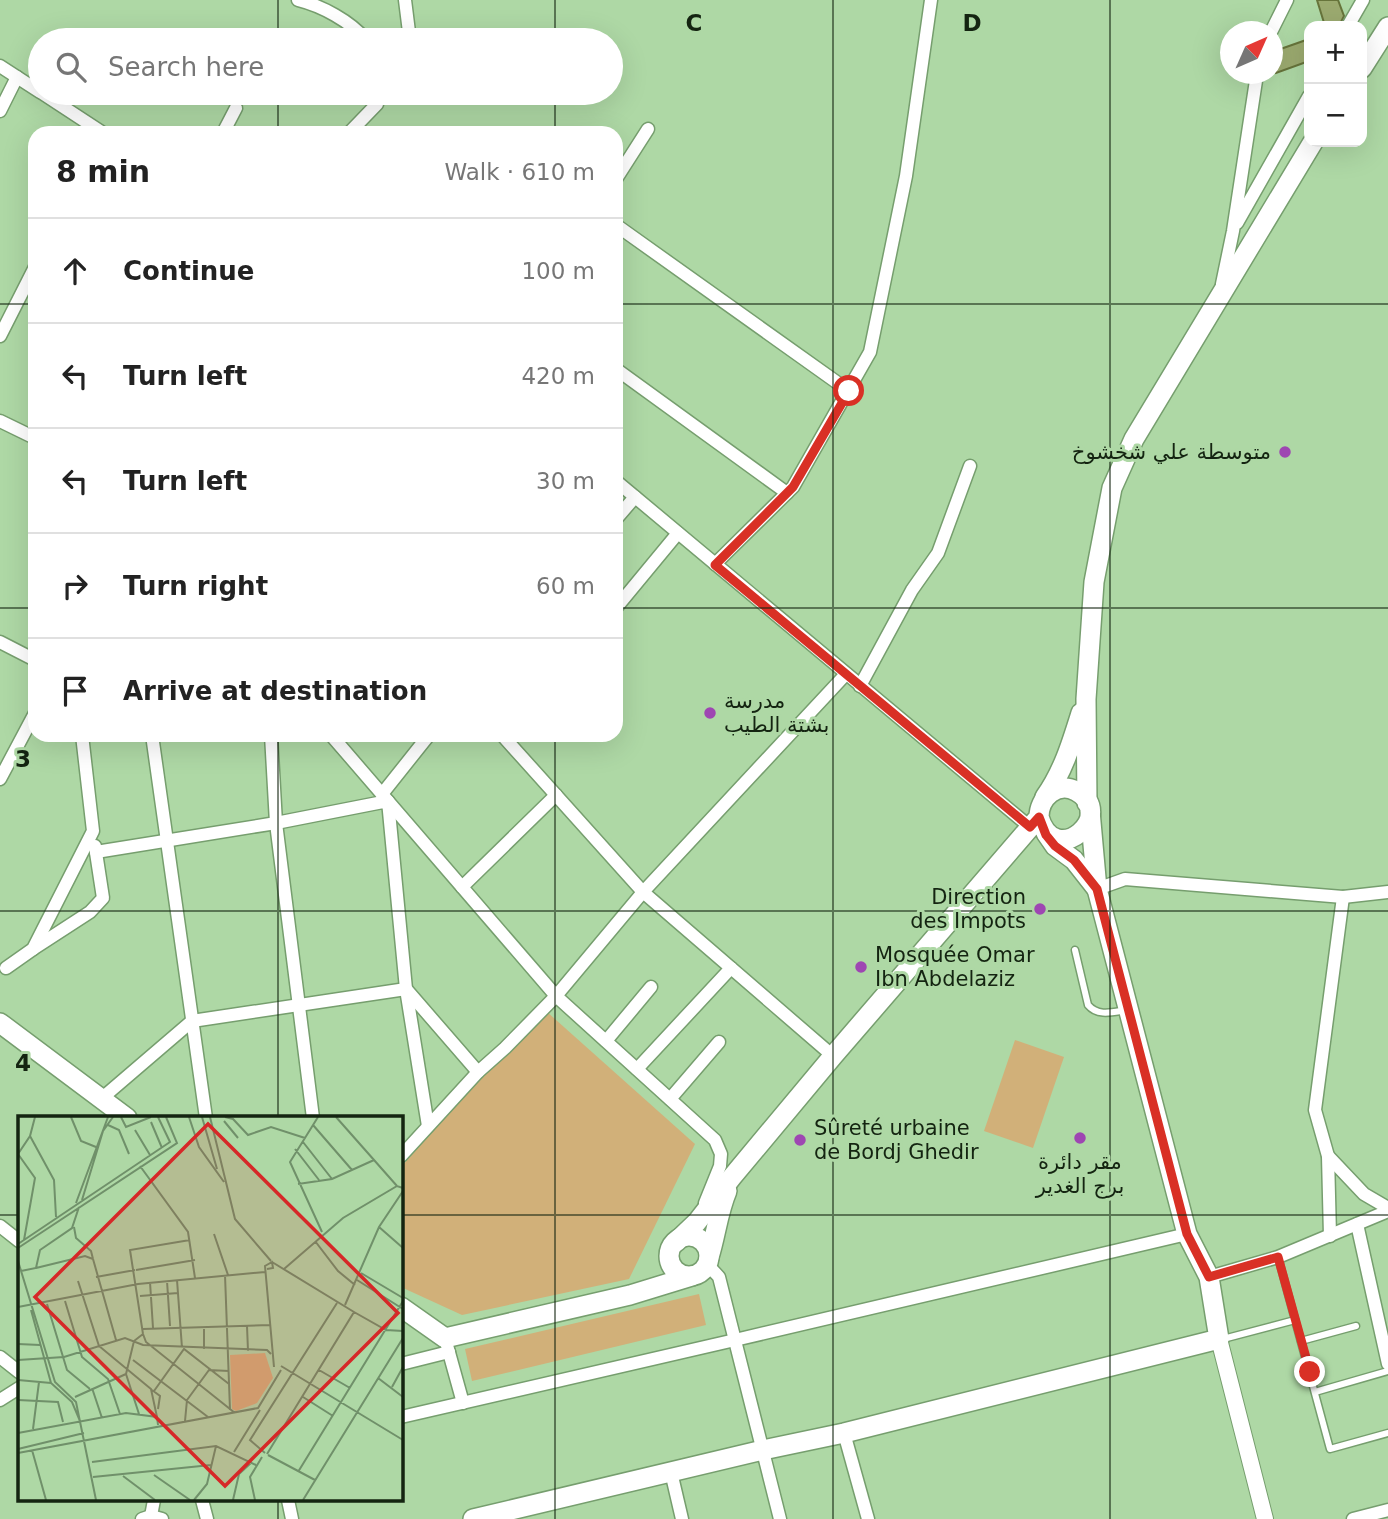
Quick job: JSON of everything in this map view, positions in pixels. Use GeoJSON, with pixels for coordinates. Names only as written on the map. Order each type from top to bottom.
{"type":"FeatureCollection","features":[{"type":"Feature","properties":{"kind":"main road"},"geometry":{"type":"LineString","coordinates":[[1367,60],[1388,27]]}},
{"type":"Feature","properties":{"kind":"main road"},"geometry":{"type":"LineString","coordinates":[[1040,818],[1052,836],[1060,839],[1075,837],[1087,826],[1090,819],[1086,699],[1094,582],[1112,488],[1134,439],[1310,147]]}},
{"type":"Feature","properties":{"kind":"main road"},"geometry":{"type":"LineString","coordinates":[[1086,699],[1070,747],[1040,818],[1046,835],[1055,846],[1074,860],[1097,889]]}},
{"type":"Feature","properties":{"kind":"main road"},"geometry":{"type":"LineString","coordinates":[[473,1519],[844,1433],[1219,1339],[1209,1277],[1187,1234],[1097,889],[1089,807],[1078,792],[1056,789],[1040,818],[833,1056],[647,1281],[630,1295]]}},
{"type":"Feature","properties":{"kind":"main road"},"geometry":{"type":"LineString","coordinates":[[0,1023],[124,1116]]}},
{"type":"Feature","properties":{"kind":"main road"},"geometry":{"type":"LineString","coordinates":[[402,1308],[447,1345],[630,1295],[703,1265],[716,1236],[721,1205],[732,1177]]}},
{"type":"Feature","properties":{"kind":"main road"},"geometry":{"type":"LineString","coordinates":[[688,1236],[701,1240],[705,1244],[703,1265],[680,1274],[671,1265],[673,1247],[688,1236]]}},
{"type":"Feature","properties":{"kind":"street"},"geometry":{"type":"LineString","coordinates":[[298,0],[338,17],[353,28]]}},
{"type":"Feature","properties":{"kind":"street"},"geometry":{"type":"LineString","coordinates":[[405,0],[408,28]]}},
{"type":"Feature","properties":{"kind":"street"},"geometry":{"type":"LineString","coordinates":[[715,565],[793,487],[870,352],[906,176],[931,0]]}},
{"type":"Feature","properties":{"kind":"street"},"geometry":{"type":"LineString","coordinates":[[1276,21],[1287,0]]}},
{"type":"Feature","properties":{"kind":"street"},"geometry":{"type":"LineString","coordinates":[[1351,21],[1363,0]]}},
{"type":"Feature","properties":{"kind":"street"},"geometry":{"type":"LineString","coordinates":[[0,66],[28,84]]}},
{"type":"Feature","properties":{"kind":"street"},"geometry":{"type":"LineString","coordinates":[[0,111],[17,77]]}},
{"type":"Feature","properties":{"kind":"street"},"geometry":{"type":"LineString","coordinates":[[1220,296],[1255,84]]}},
{"type":"Feature","properties":{"kind":"street"},"geometry":{"type":"LineString","coordinates":[[61,105],[92,126]]}},
{"type":"Feature","properties":{"kind":"street"},"geometry":{"type":"LineString","coordinates":[[356,126],[376,105]]}},
{"type":"Feature","properties":{"kind":"street"},"geometry":{"type":"LineString","coordinates":[[1233,231],[1304,105]]}},
{"type":"Feature","properties":{"kind":"street"},"geometry":{"type":"LineString","coordinates":[[227,126],[236,108]]}},
{"type":"Feature","properties":{"kind":"street"},"geometry":{"type":"LineString","coordinates":[[623,168],[648,129]]}},
{"type":"Feature","properties":{"kind":"street"},"geometry":{"type":"LineString","coordinates":[[623,230],[849,391]]}},
{"type":"Feature","properties":{"kind":"street"},"geometry":{"type":"LineString","coordinates":[[0,336],[28,281]]}},
{"type":"Feature","properties":{"kind":"street"},"geometry":{"type":"LineString","coordinates":[[623,374],[787,493]]}},
{"type":"Feature","properties":{"kind":"street"},"geometry":{"type":"LineString","coordinates":[[0,421],[28,435]]}},
{"type":"Feature","properties":{"kind":"street"},"geometry":{"type":"LineString","coordinates":[[860,686],[912,590],[939,553],[971,466]]}},
{"type":"Feature","properties":{"kind":"street"},"geometry":{"type":"LineString","coordinates":[[623,487],[860,686],[1040,818]]}},
{"type":"Feature","properties":{"kind":"street"},"geometry":{"type":"LineString","coordinates":[[623,511],[635,497]]}},
{"type":"Feature","properties":{"kind":"street"},"geometry":{"type":"LineString","coordinates":[[623,600],[678,533]]}},
{"type":"Feature","properties":{"kind":"street"},"geometry":{"type":"LineString","coordinates":[[0,642],[28,656]]}},
{"type":"Feature","properties":{"kind":"street"},"geometry":{"type":"LineString","coordinates":[[402,1155],[478,1072],[556,996],[643,892],[846,674]]}},
{"type":"Feature","properties":{"kind":"street"},"geometry":{"type":"LineString","coordinates":[[0,779],[28,726]]}},
{"type":"Feature","properties":{"kind":"street"},"geometry":{"type":"LineString","coordinates":[[2,968],[90,912],[103,898],[83,742]]}},
{"type":"Feature","properties":{"kind":"street"},"geometry":{"type":"LineString","coordinates":[[153,742],[206,1116]]}},
{"type":"Feature","properties":{"kind":"street"},"geometry":{"type":"LineString","coordinates":[[271,742],[276,823],[313,1116]]}},
{"type":"Feature","properties":{"kind":"street"},"geometry":{"type":"LineString","coordinates":[[337,742],[556,996],[715,1140],[722,1154],[720,1167],[697,1222]]}},
{"type":"Feature","properties":{"kind":"street"},"geometry":{"type":"LineString","coordinates":[[424,742],[385,798],[406,989],[428,1126]]}},
{"type":"Feature","properties":{"kind":"street"},"geometry":{"type":"LineString","coordinates":[[508,742],[643,892],[833,1056]]}},
{"type":"Feature","properties":{"kind":"street"},"geometry":{"type":"LineString","coordinates":[[462,887],[556,795]]}},
{"type":"Feature","properties":{"kind":"street"},"geometry":{"type":"LineString","coordinates":[[96,852],[276,823],[385,798]]}},
{"type":"Feature","properties":{"kind":"street"},"geometry":{"type":"LineString","coordinates":[[33,949],[93,831]]}},
{"type":"Feature","properties":{"kind":"street"},"geometry":{"type":"LineString","coordinates":[[1097,889],[1125,879],[1343,897],[1388,892]]}},
{"type":"Feature","properties":{"kind":"street"},"geometry":{"type":"LineString","coordinates":[[1330,1236],[1328,1156],[1315,1110],[1343,897]]}},
{"type":"Feature","properties":{"kind":"street"},"geometry":{"type":"LineString","coordinates":[[637,1069],[731,968]]}},
{"type":"Feature","properties":{"kind":"street"},"geometry":{"type":"LineString","coordinates":[[606,1041],[652,986]]}},
{"type":"Feature","properties":{"kind":"street"},"geometry":{"type":"LineString","coordinates":[[101,1099],[192,1021],[406,989]]}},
{"type":"Feature","properties":{"kind":"street"},"geometry":{"type":"LineString","coordinates":[[406,989],[478,1072]]}},
{"type":"Feature","properties":{"kind":"street"},"geometry":{"type":"LineString","coordinates":[[670,1100],[719,1042]]}},
{"type":"Feature","properties":{"kind":"street"},"geometry":{"type":"LineString","coordinates":[[1328,1156],[1364,1194],[1388,1210]]}},
{"type":"Feature","properties":{"kind":"street"},"geometry":{"type":"LineString","coordinates":[[1209,1277],[1278,1257],[1388,1210]]}},
{"type":"Feature","properties":{"kind":"street"},"geometry":{"type":"LineString","coordinates":[[1357,1224],[1388,1364]]}},
{"type":"Feature","properties":{"kind":"street"},"geometry":{"type":"LineString","coordinates":[[0,1226],[18,1240]]}},
{"type":"Feature","properties":{"kind":"street"},"geometry":{"type":"LineString","coordinates":[[402,1417],[1187,1234]]}},
{"type":"Feature","properties":{"kind":"street"},"geometry":{"type":"LineString","coordinates":[[703,1265],[719,1277],[779,1519]]}},
{"type":"Feature","properties":{"kind":"street"},"geometry":{"type":"LineString","coordinates":[[1219,1339],[1265,1519]]}},
{"type":"Feature","properties":{"kind":"street"},"geometry":{"type":"LineString","coordinates":[[402,1364],[447,1345],[463,1403]]}},
{"type":"Feature","properties":{"kind":"street"},"geometry":{"type":"LineString","coordinates":[[0,1357],[18,1371]]}},
{"type":"Feature","properties":{"kind":"street"},"geometry":{"type":"LineString","coordinates":[[0,1400],[18,1389]]}},
{"type":"Feature","properties":{"kind":"street"},"geometry":{"type":"LineString","coordinates":[[844,1433],[868,1519]]}},
{"type":"Feature","properties":{"kind":"street"},"geometry":{"type":"LineString","coordinates":[[671,1472],[682,1519]]}},
{"type":"Feature","properties":{"kind":"street"},"geometry":{"type":"LineString","coordinates":[[203,1502],[207,1519]]}},
{"type":"Feature","properties":{"kind":"street"},"geometry":{"type":"LineString","coordinates":[[1353,1519],[1388,1510]]}},
{"type":"Feature","properties":{"kind":"lane"},"geometry":{"type":"LineString","coordinates":[[1075,950],[1088,1005],[1099,1013],[1129,1010]]}},
{"type":"Feature","properties":{"kind":"lane"},"geometry":{"type":"LineString","coordinates":[[1278,1257],[1330,1449],[1388,1433]]}},
{"type":"Feature","properties":{"kind":"lane"},"geometry":{"type":"LineString","coordinates":[[1219,1339],[1296,1320]]}},
{"type":"Feature","properties":{"kind":"lane"},"geometry":{"type":"LineString","coordinates":[[1301,1341],[1356,1326]]}},
{"type":"Feature","properties":{"kind":"lane"},"geometry":{"type":"LineString","coordinates":[[1315,1392],[1388,1371]]}},
{"type":"Feature","properties":{"kind":"shaded area"},"geometry":{"type":"Polygon","coordinates":[[[546,1011],[695,1144],[629,1279],[462,1315],[402,1287],[402,1166],[485,1072],[546,1011]]]}},
{"type":"Feature","properties":{"kind":"shaded area"},"geometry":{"type":"Polygon","coordinates":[[[1015,1040],[1064,1057],[1033,1148],[984,1131],[1015,1040]]]}},
{"type":"Feature","properties":{"kind":"shaded area"},"geometry":{"type":"Polygon","coordinates":[[[699,1294],[706,1325],[472,1381],[465,1349],[699,1294]]]}},
{"type":"Feature","properties":{"kind":"building"},"geometry":{"type":"Polygon","coordinates":[[[1317,0],[1338,0],[1344,16],[1342,21],[1323,21],[1317,0]]]}},
{"type":"Feature","properties":{"kind":"building"},"geometry":{"type":"Polygon","coordinates":[[[1304,41],[1304,63],[1283,70],[1283,48],[1304,41]]]}},
{"type":"Feature","properties":{"kind":"place","name":"متوسطة علي شخشوخ"},"geometry":{"type":"Point","coordinates":[1285,452]}},
{"type":"Feature","properties":{"kind":"place","name":"مدرسة بشتة الطيب"},"geometry":{"type":"Point","coordinates":[710,713]}},
{"type":"Feature","properties":{"kind":"place","name":"Direction des Impots"},"geometry":{"type":"Point","coordinates":[1040,909]}},
{"type":"Feature","properties":{"kind":"place","name":"Mosquée Omar Ibn Abdelaziz"},"geometry":{"type":"Point","coordinates":[861,967]}},
{"type":"Feature","properties":{"kind":"place","name":"مقر دائرة برج الغدير"},"geometry":{"type":"Point","coordinates":[1080,1138]}},
{"type":"Feature","properties":{"kind":"place","name":"Sûreté urbaine de Bordj Ghedir"},"geometry":{"type":"Point","coordinates":[800,1140]}},
{"type":"Feature","properties":{"kind":"route"},"geometry":{"type":"LineString","coordinates":[[849,391],[793,487],[715,565],[1030,827],[1039,817],[1046,835],[1055,846],[1074,860],[1097,889],[1187,1234],[1209,1277],[1278,1257],[1310,1372]]}}]}
